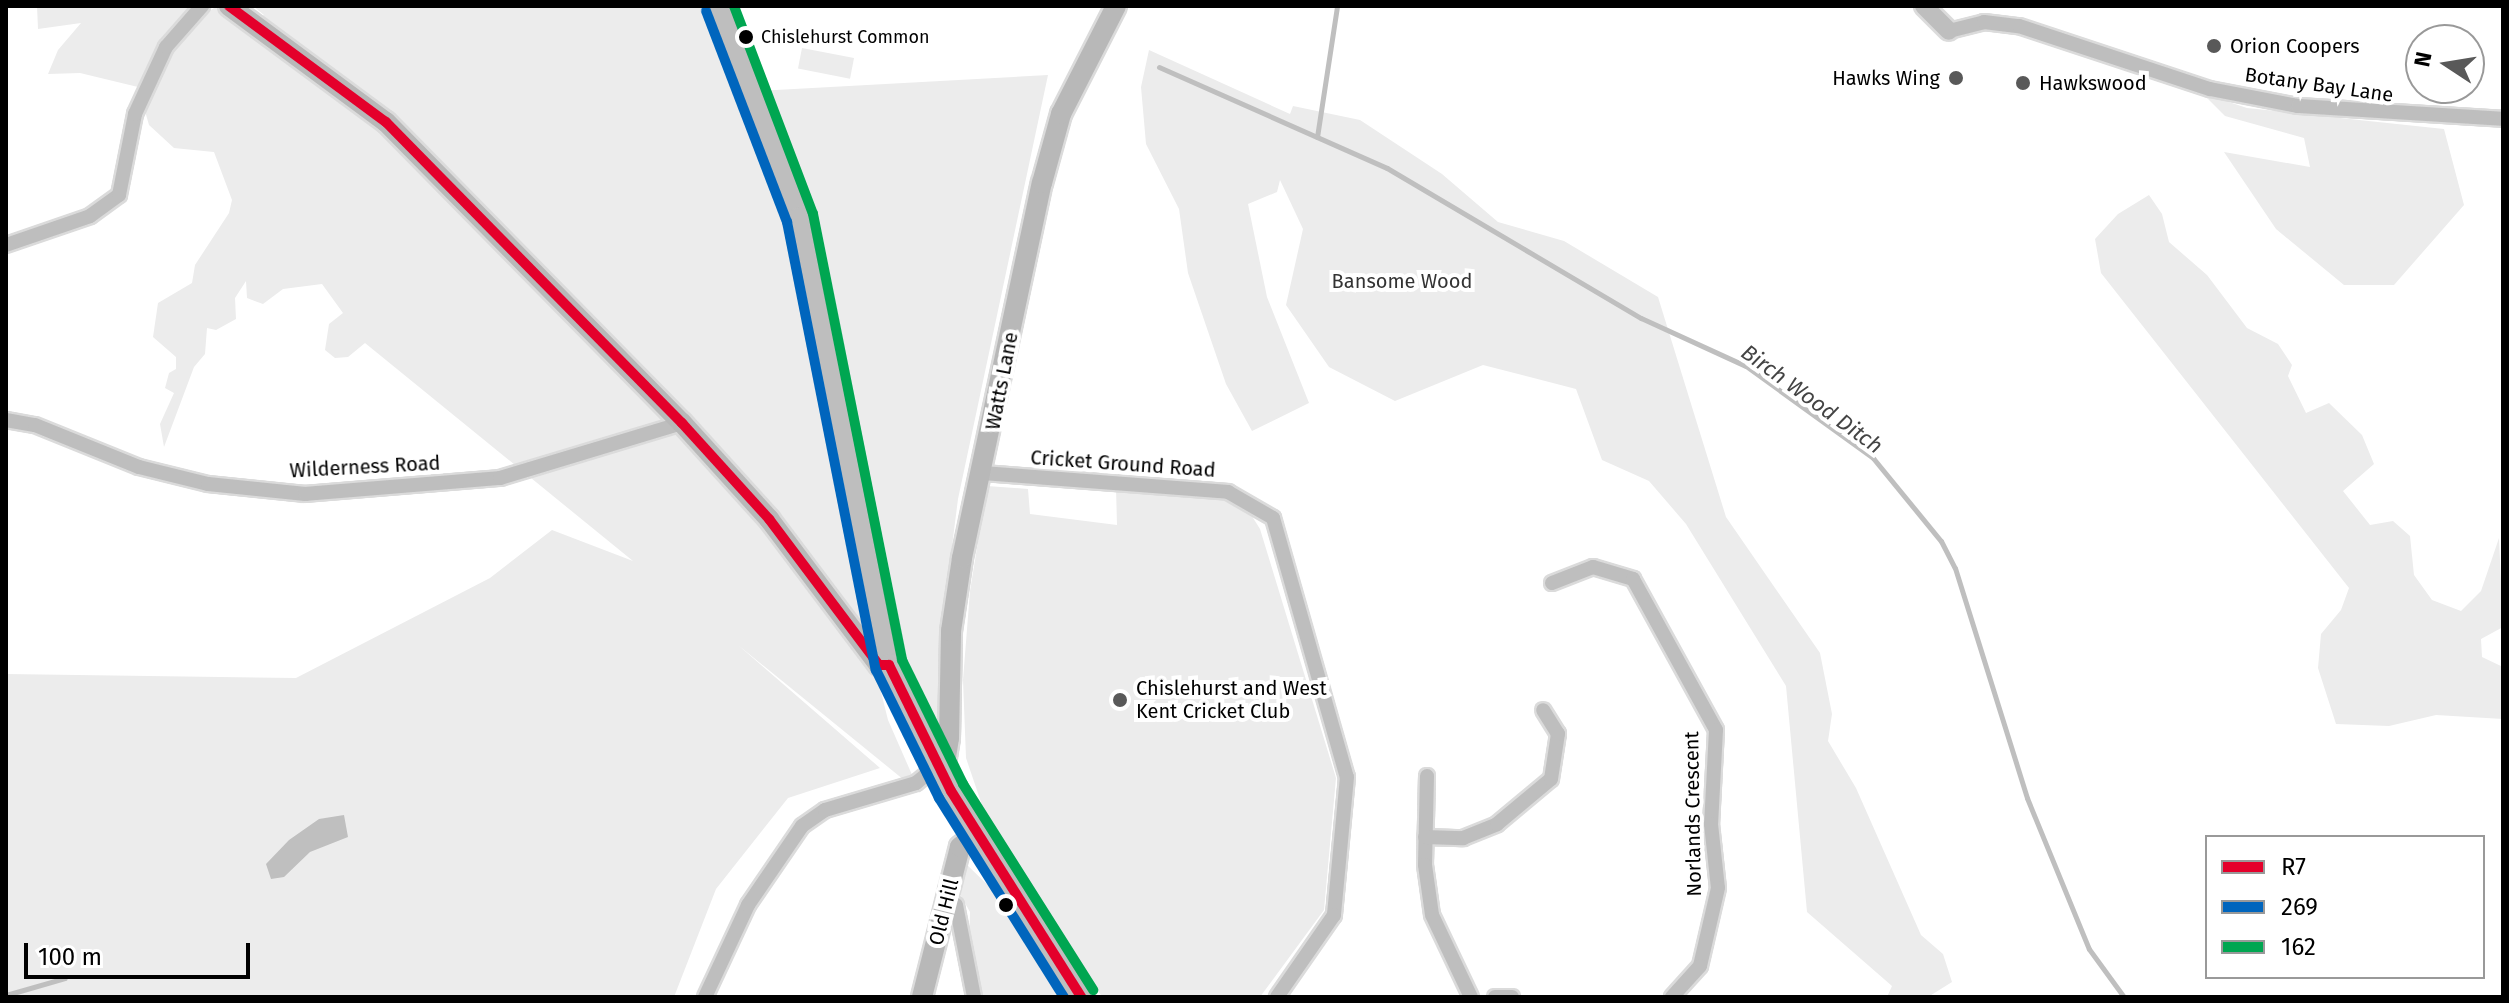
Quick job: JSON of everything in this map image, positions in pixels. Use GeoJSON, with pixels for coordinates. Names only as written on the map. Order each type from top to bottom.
{"type":"FeatureCollection","features":[{"type":"Feature","properties":{"kind":"main road"},"geometry":{"type":"LineString","coordinates":[[229,6],[386,122],[682,423],[769,519],[879,665],[889,665]]}},
{"type":"Feature","properties":{"kind":"main road"},"geometry":{"type":"LineString","coordinates":[[719,6],[800,218],[889,665],[937,766],[1081,997]]}},
{"type":"Feature","properties":{"kind":"main road","name":"Watts Lane"},"geometry":{"type":"LineString","coordinates":[[937,766],[946,757],[951,631],[1061,114],[1116,6]]}},
{"type":"Feature","properties":{"kind":"main road","name":"Old Hill"},"geometry":{"type":"LineString","coordinates":[[922,997],[960,847],[976,833]]}},
{"type":"Feature","properties":{"kind":"street"},"geometry":{"type":"LineString","coordinates":[[6,245],[90,216],[119,195],[135,114],[166,47],[202,6]]}},
{"type":"Feature","properties":{"kind":"street"},"geometry":{"type":"LineString","coordinates":[[1924,6],[1949,31]]}},
{"type":"Feature","properties":{"kind":"street","name":"Botany Bay Lane"},"geometry":{"type":"LineString","coordinates":[[1949,31],[1984,22],[2019,26],[2210,89],[2298,106],[2503,119]]}},
{"type":"Feature","properties":{"kind":"street","name":"Wilderness Road"},"geometry":{"type":"LineString","coordinates":[[6,420],[35,425],[139,467],[208,484],[305,494],[500,478],[682,423]]}},
{"type":"Feature","properties":{"kind":"street","name":"Cricket Ground Road"},"geometry":{"type":"LineString","coordinates":[[983,473],[1228,492],[1273,518],[1347,777],[1334,915],[1277,997]]}},
{"type":"Feature","properties":{"kind":"street","name":"Norlands Crescent"},"geometry":{"type":"LineString","coordinates":[[1552,583],[1593,567],[1633,579],[1716,730],[1711,824],[1718,888],[1700,966],[1672,997]]}},
{"type":"Feature","properties":{"kind":"street"},"geometry":{"type":"LineString","coordinates":[[1425,837],[1463,838],[1497,824],[1551,779],[1558,734],[1543,710]]}},
{"type":"Feature","properties":{"kind":"street"},"geometry":{"type":"LineString","coordinates":[[705,997],[748,905],[802,826],[825,810],[916,783],[937,766]]}},
{"type":"Feature","properties":{"kind":"street"},"geometry":{"type":"LineString","coordinates":[[1427,776],[1425,837],[1432,915],[1471,997]]}},
{"type":"Feature","properties":{"kind":"street"},"geometry":{"type":"LineString","coordinates":[[947,900],[956,905],[974,997]]}},
{"type":"Feature","properties":{"kind":"street"},"geometry":{"type":"LineString","coordinates":[[1495,997],[1512,997]]}},
{"type":"Feature","properties":{"kind":"green space"},"geometry":{"type":"Polygon","coordinates":[[[37,6],[195,6],[198,17],[216,7],[255,20],[264,15],[253,6],[706,6],[740,92],[1048,75],[958,499],[942,625],[938,732],[902,670],[868,588],[866,632],[888,720],[920,793],[738,645],[880,768],[788,798],[716,889],[674,997],[6,997],[6,674],[296,678],[490,578],[552,530],[633,561],[365,343],[348,357],[335,358],[325,350],[329,324],[343,313],[322,284],[283,289],[263,304],[247,298],[246,281],[235,298],[236,319],[216,330],[207,328],[205,354],[194,367],[164,447],[160,424],[174,393],[165,388],[169,373],[176,369],[176,357],[153,337],[158,303],[192,283],[195,265],[229,213],[232,200],[214,152],[174,148],[149,125],[138,87],[80,73],[48,74],[58,50],[81,23],[38,29],[37,6]]]}},
{"type":"Feature","properties":{"kind":"green space"},"geometry":{"type":"Polygon","coordinates":[[[802,48],[854,58],[850,79],[798,69],[802,48]]]}},
{"type":"Feature","properties":{"kind":"green space","name":"Bansome Wood"},"geometry":{"type":"Polygon","coordinates":[[[1149,50],[1290,114],[1293,106],[1360,120],[1442,174],[1498,222],[1564,241],[1658,297],[1726,517],[1820,653],[1832,714],[1828,741],[1856,788],[1921,935],[1943,954],[1952,982],[1928,997],[1887,997],[1892,986],[1807,912],[1786,686],[1686,524],[1649,481],[1602,460],[1576,389],[1483,365],[1395,401],[1329,367],[1286,305],[1303,229],[1280,180],[1277,192],[1248,204],[1267,297],[1309,403],[1252,431],[1226,384],[1188,273],[1179,209],[1146,144],[1141,87],[1149,50]]]}},
{"type":"Feature","properties":{"kind":"green space"},"geometry":{"type":"Polygon","coordinates":[[[2202,93],[2247,108],[2444,129],[2464,205],[2394,285],[2344,285],[2276,229],[2224,152],[2310,167],[2304,138],[2225,116],[2202,93]]]}},
{"type":"Feature","properties":{"kind":"green space"},"geometry":{"type":"Polygon","coordinates":[[[2149,195],[2162,214],[2169,242],[2207,275],[2247,328],[2278,344],[2292,365],[2288,376],[2306,413],[2329,403],[2362,435],[2374,464],[2343,491],[2370,525],[2393,521],[2410,536],[2414,575],[2432,600],[2461,611],[2481,591],[2499,538],[2503,627],[2481,639],[2482,657],[2503,667],[2503,719],[2436,715],[2389,726],[2336,724],[2318,668],[2321,634],[2341,610],[2349,588],[2101,273],[2095,239],[2118,214],[2149,195]]]}},
{"type":"Feature","properties":{"kind":"green space"},"geometry":{"type":"Polygon","coordinates":[[[987,486],[1028,489],[1030,514],[1117,525],[1116,488],[1225,499],[1250,513],[1260,529],[1336,778],[1324,910],[1260,997],[1102,997],[984,811],[966,758],[963,680],[970,591],[987,486]]]}},
{"type":"Feature","properties":{"kind":"green space"},"geometry":{"type":"Polygon","coordinates":[[[964,862],[996,893],[1062,997],[978,997],[969,947],[970,912],[957,889],[964,862]]]}},
{"type":"Feature","properties":{"kind":"shaded area"},"geometry":{"type":"Polygon","coordinates":[[[344,815],[348,837],[310,852],[284,877],[271,879],[266,864],[289,840],[319,819],[344,815]]]}},
{"type":"Feature","properties":{"kind":"waterway"},"geometry":{"type":"LineString","coordinates":[[1317,137],[1337,6]]}},
{"type":"Feature","properties":{"kind":"waterway","name":"Birch Wood Ditch"},"geometry":{"type":"LineString","coordinates":[[1159,67],[1387,168],[1641,318],[1746,366],[1873,458],[1941,541],[1955,568],[2027,798],[2089,949],[2124,997]]}},
{"type":"Feature","properties":{"kind":"waterway"},"geometry":{"type":"LineString","coordinates":[[6,995],[65,978]]}},
{"type":"Feature","properties":{"kind":"transit line","name":"R7"},"geometry":{"type":"LineString","coordinates":[[229,6],[386,122],[682,423],[769,519],[879,665],[889,665]]}},
{"type":"Feature","properties":{"kind":"transit line","name":"162"},"geometry":{"type":"LineString","coordinates":[[734,6],[813,214],[902,660],[963,784],[1093,990]]}},
{"type":"Feature","properties":{"kind":"transit line","name":"269"},"geometry":{"type":"LineString","coordinates":[[706,11],[787,222],[876,670],[939,798],[1064,997]]}},
{"type":"Feature","properties":{"kind":"transit line","name":"R7"},"geometry":{"type":"LineString","coordinates":[[889,665],[951,791],[1081,997]]}},
{"type":"Feature","properties":{"kind":"place","name":"Chislehurst Common"},"geometry":{"type":"Point","coordinates":[746,37]}},
{"type":"Feature","properties":{"kind":"place","name":"Orion Coopers"},"geometry":{"type":"Point","coordinates":[2214,46]}},
{"type":"Feature","properties":{"kind":"place","name":"Hawks Wing"},"geometry":{"type":"Point","coordinates":[1956,78]}},
{"type":"Feature","properties":{"kind":"place","name":"Hawkswood"},"geometry":{"type":"Point","coordinates":[2023,83]}},
{"type":"Feature","properties":{"kind":"place","name":"Chislehurst and West Kent Cricket Club"},"geometry":{"type":"Point","coordinates":[1120,700]}}]}
